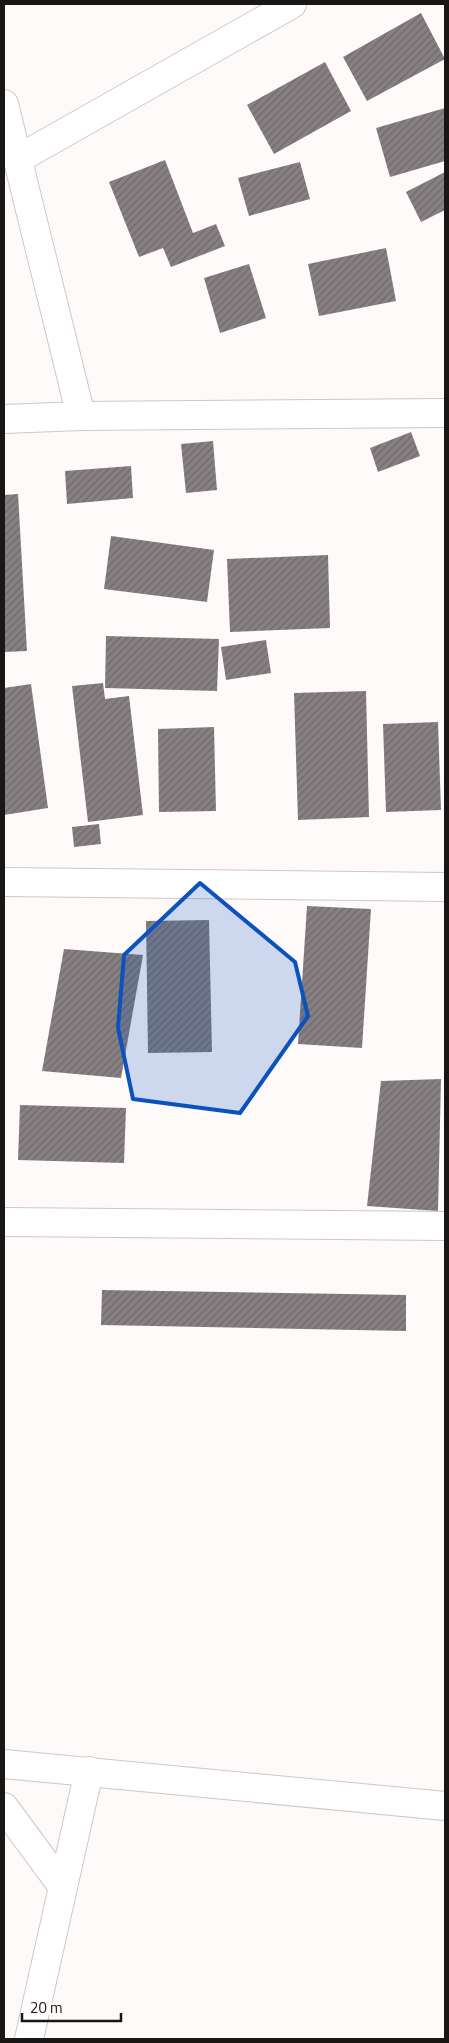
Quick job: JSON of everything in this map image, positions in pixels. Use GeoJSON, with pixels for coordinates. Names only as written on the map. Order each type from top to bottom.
{"type":"FeatureCollection","features":[{"type":"Feature","properties":{"kind":"street"},"geometry":{"type":"LineString","coordinates":[[18,159],[292,4]]}},
{"type":"Feature","properties":{"kind":"street"},"geometry":{"type":"LineString","coordinates":[[4,104],[81,416]]}},
{"type":"Feature","properties":{"kind":"street"},"geometry":{"type":"LineString","coordinates":[[4,419],[81,416],[445,413]]}},
{"type":"Feature","properties":{"kind":"street"},"geometry":{"type":"LineString","coordinates":[[4,882],[445,886]]}},
{"type":"Feature","properties":{"kind":"street"},"geometry":{"type":"LineString","coordinates":[[4,1222],[445,1226]]}},
{"type":"Feature","properties":{"kind":"street"},"geometry":{"type":"LineString","coordinates":[[4,1764],[445,1806]]}},
{"type":"Feature","properties":{"kind":"street"},"geometry":{"type":"LineString","coordinates":[[29,2039],[89,1771]]}},
{"type":"Feature","properties":{"kind":"street"},"geometry":{"type":"LineString","coordinates":[[4,1807],[63,1887]]}},
{"type":"Feature","properties":{"kind":"highlighted area"},"geometry":{"type":"Polygon","coordinates":[[[200,883],[295,962],[308,1016],[240,1113],[133,1099],[118,1028],[124,955],[200,883]]]}},
{"type":"Feature","properties":{"kind":"building"},"geometry":{"type":"Polygon","coordinates":[[[421,13],[445,59],[367,101],[343,57],[421,13]]]}},
{"type":"Feature","properties":{"kind":"building"},"geometry":{"type":"Polygon","coordinates":[[[325,62],[351,111],[274,154],[247,105],[325,62]]]}},
{"type":"Feature","properties":{"kind":"building"},"geometry":{"type":"Polygon","coordinates":[[[445,108],[445,161],[390,177],[376,128],[445,108]]]}},
{"type":"Feature","properties":{"kind":"building"},"geometry":{"type":"Polygon","coordinates":[[[165,160],[193,233],[216,224],[225,246],[171,267],[163,248],[139,257],[109,182],[165,160]]]}},
{"type":"Feature","properties":{"kind":"building"},"geometry":{"type":"Polygon","coordinates":[[[300,162],[310,199],[249,216],[238,178],[300,162]]]}},
{"type":"Feature","properties":{"kind":"building"},"geometry":{"type":"Polygon","coordinates":[[[445,172],[445,210],[421,222],[406,192],[445,172]]]}},
{"type":"Feature","properties":{"kind":"building"},"geometry":{"type":"Polygon","coordinates":[[[386,248],[396,301],[319,316],[308,264],[386,248]]]}},
{"type":"Feature","properties":{"kind":"building"},"geometry":{"type":"Polygon","coordinates":[[[249,264],[266,318],[220,333],[204,278],[249,264]]]}},
{"type":"Feature","properties":{"kind":"building"},"geometry":{"type":"Polygon","coordinates":[[[411,432],[420,456],[378,472],[370,448],[411,432]]]}},
{"type":"Feature","properties":{"kind":"building"},"geometry":{"type":"Polygon","coordinates":[[[213,441],[217,490],[186,493],[181,444],[213,441]]]}},
{"type":"Feature","properties":{"kind":"building"},"geometry":{"type":"Polygon","coordinates":[[[131,466],[133,498],[67,504],[65,471],[131,466]]]}},
{"type":"Feature","properties":{"kind":"building"},"geometry":{"type":"Polygon","coordinates":[[[18,494],[27,651],[4,652],[4,495],[18,494]]]}},
{"type":"Feature","properties":{"kind":"building"},"geometry":{"type":"Polygon","coordinates":[[[111,536],[214,550],[207,602],[104,589],[111,536]]]}},
{"type":"Feature","properties":{"kind":"building"},"geometry":{"type":"Polygon","coordinates":[[[328,555],[330,628],[230,632],[227,559],[328,555]]]}},
{"type":"Feature","properties":{"kind":"building"},"geometry":{"type":"Polygon","coordinates":[[[106,636],[219,639],[217,691],[105,688],[106,636]]]}},
{"type":"Feature","properties":{"kind":"building"},"geometry":{"type":"Polygon","coordinates":[[[266,640],[271,673],[226,680],[221,647],[266,640]]]}},
{"type":"Feature","properties":{"kind":"building"},"geometry":{"type":"Polygon","coordinates":[[[103,683],[105,699],[129,696],[143,815],[88,822],[72,686],[103,683]]]}},
{"type":"Feature","properties":{"kind":"building"},"geometry":{"type":"Polygon","coordinates":[[[31,684],[48,808],[4,815],[4,688],[31,684]]]}},
{"type":"Feature","properties":{"kind":"building"},"geometry":{"type":"Polygon","coordinates":[[[366,691],[369,817],[298,820],[294,693],[366,691]]]}},
{"type":"Feature","properties":{"kind":"building"},"geometry":{"type":"Polygon","coordinates":[[[438,722],[441,810],[386,812],[383,724],[438,722]]]}},
{"type":"Feature","properties":{"kind":"building"},"geometry":{"type":"Polygon","coordinates":[[[214,727],[216,811],[159,812],[158,729],[214,727]]]}},
{"type":"Feature","properties":{"kind":"building"},"geometry":{"type":"Polygon","coordinates":[[[99,824],[101,844],[74,847],[72,827],[99,824]]]}},
{"type":"Feature","properties":{"kind":"building"},"geometry":{"type":"Polygon","coordinates":[[[307,906],[371,909],[362,1048],[298,1044],[307,906]]]}},
{"type":"Feature","properties":{"kind":"building"},"geometry":{"type":"Polygon","coordinates":[[[209,920],[212,1052],[148,1053],[146,921],[209,920]]]}},
{"type":"Feature","properties":{"kind":"building"},"geometry":{"type":"Polygon","coordinates":[[[64,949],[143,955],[121,1078],[42,1071],[64,949]]]}},
{"type":"Feature","properties":{"kind":"building"},"geometry":{"type":"Polygon","coordinates":[[[441,1079],[438,1211],[367,1206],[381,1081],[441,1079]]]}},
{"type":"Feature","properties":{"kind":"building"},"geometry":{"type":"Polygon","coordinates":[[[20,1105],[126,1108],[124,1163],[18,1160],[20,1105]]]}},
{"type":"Feature","properties":{"kind":"building"},"geometry":{"type":"Polygon","coordinates":[[[102,1290],[406,1295],[406,1331],[101,1325],[102,1290]]]}}]}
